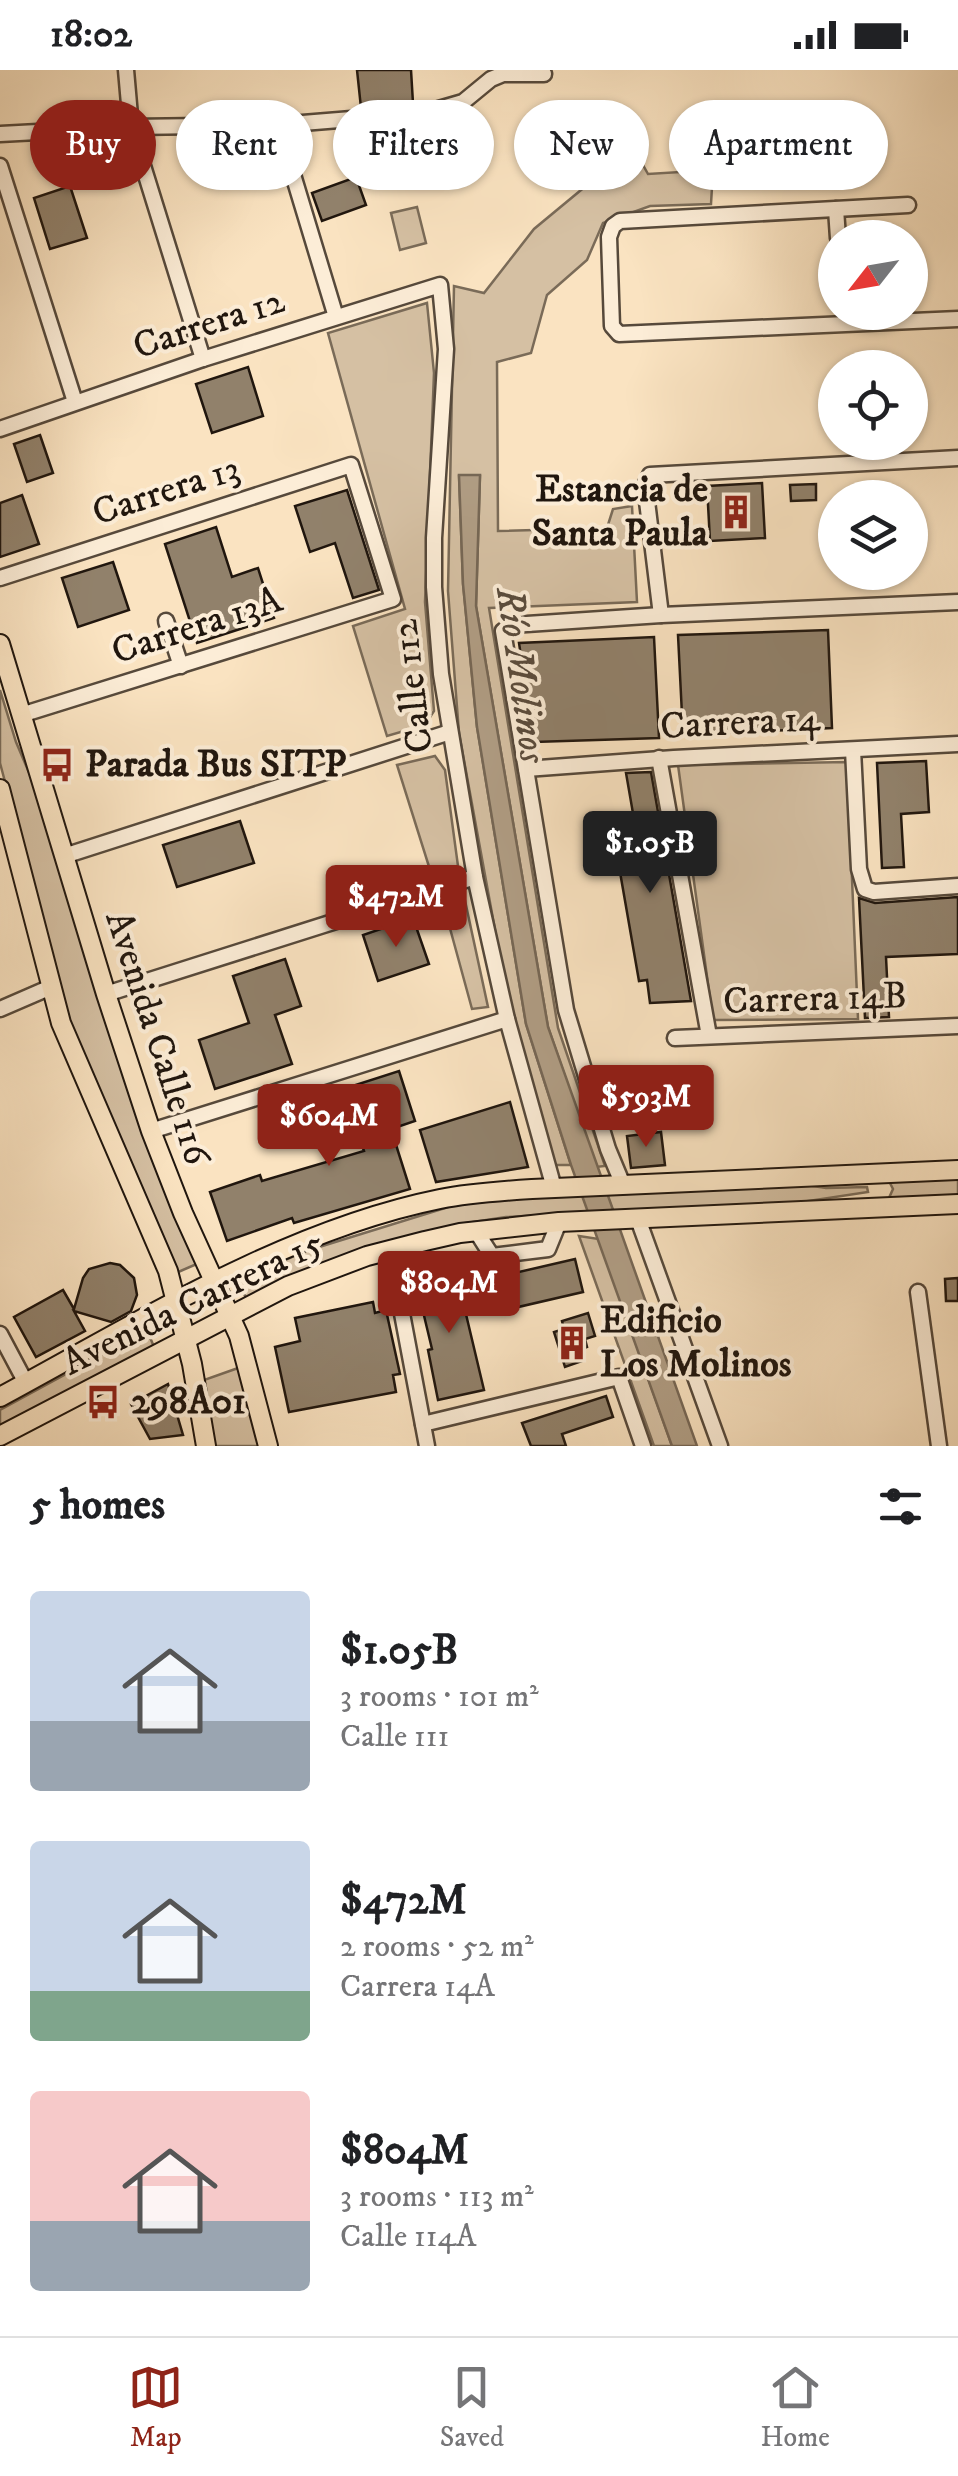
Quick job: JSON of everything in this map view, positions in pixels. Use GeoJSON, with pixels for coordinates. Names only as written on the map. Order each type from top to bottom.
{"type":"FeatureCollection","features":[{"type":"Feature","properties":{"kind":"main road","name":"Avenida Calle 116"},"geometry":{"type":"LineString","coordinates":[[0,644],[151,1131],[242,1345],[268,1446]]}},
{"type":"Feature","properties":{"kind":"main road","name":"Avenida Calle 116"},"geometry":{"type":"LineString","coordinates":[[2,802],[51,987],[75,1061],[165,1264],[186,1340],[206,1446]]}},
{"type":"Feature","properties":{"kind":"main road","name":"Avenida Carrera 15"},"geometry":{"type":"LineString","coordinates":[[0,1398],[216,1283],[321,1235],[401,1209],[470,1195],[558,1188],[958,1170]]}},
{"type":"Feature","properties":{"kind":"main road"},"geometry":{"type":"LineString","coordinates":[[806,1177],[833,1183],[877,1180],[884,1192],[878,1199],[834,1202],[808,1211]]}},
{"type":"Feature","properties":{"kind":"main road","name":"Avenida Carrera 15"},"geometry":{"type":"LineString","coordinates":[[0,1436],[312,1276],[390,1250],[476,1232],[566,1222],[958,1204]]}},
{"type":"Feature","properties":{"kind":"street"},"geometry":{"type":"LineString","coordinates":[[126,70],[129,100]]}},
{"type":"Feature","properties":{"kind":"street"},"geometry":{"type":"LineString","coordinates":[[313,122],[425,113],[463,102],[503,74],[544,74]]}},
{"type":"Feature","properties":{"kind":"street"},"geometry":{"type":"LineString","coordinates":[[0,134],[30,132]]}},
{"type":"Feature","properties":{"kind":"street"},"geometry":{"type":"LineString","coordinates":[[0,166],[76,402]]}},
{"type":"Feature","properties":{"kind":"street"},"geometry":{"type":"LineString","coordinates":[[151,190],[203,359]]}},
{"type":"Feature","properties":{"kind":"street"},"geometry":{"type":"LineString","coordinates":[[298,190],[336,317]]}},
{"type":"Feature","properties":{"kind":"street"},"geometry":{"type":"LineString","coordinates":[[818,321],[624,334],[615,330],[611,320],[611,230],[626,219],[908,205]]}},
{"type":"Feature","properties":{"kind":"street"},"geometry":{"type":"LineString","coordinates":[[836,210],[837,220]]}},
{"type":"Feature","properties":{"kind":"street","name":"Carrera 12"},"geometry":{"type":"LineString","coordinates":[[0,429],[440,284]]}},
{"type":"Feature","properties":{"kind":"street","name":"Calle 112"},"geometry":{"type":"LineString","coordinates":[[440,284],[446,349],[434,588],[450,732],[476,876],[508,1019],[558,1188]]}},
{"type":"Feature","properties":{"kind":"street"},"geometry":{"type":"LineString","coordinates":[[928,319],[958,319]]}},
{"type":"Feature","properties":{"kind":"street"},"geometry":{"type":"LineString","coordinates":[[661,615],[647,477],[958,458]]}},
{"type":"Feature","properties":{"kind":"street","name":"Carrera 13"},"geometry":{"type":"LineString","coordinates":[[0,578],[351,465],[393,598]]}},
{"type":"Feature","properties":{"kind":"street","name":"Carrera 13A"},"geometry":{"type":"LineString","coordinates":[[22,715],[393,598]]}},
{"type":"Feature","properties":{"kind":"street"},"geometry":{"type":"LineString","coordinates":[[616,1186],[566,1010],[503,630],[512,626],[661,615],[958,602]]}},
{"type":"Feature","properties":{"kind":"street"},"geometry":{"type":"LineString","coordinates":[[166,621],[181,666]]}},
{"type":"Feature","properties":{"kind":"street"},"geometry":{"type":"LineString","coordinates":[[64,856],[450,732]]}},
{"type":"Feature","properties":{"kind":"street","name":"Carrera 14"},"geometry":{"type":"LineString","coordinates":[[526,769],[659,758],[958,744]]}},
{"type":"Feature","properties":{"kind":"street"},"geometry":{"type":"LineString","coordinates":[[853,750],[859,869],[865,889],[874,892],[958,886]]}},
{"type":"Feature","properties":{"kind":"street"},"geometry":{"type":"LineString","coordinates":[[659,758],[710,1036]]}},
{"type":"Feature","properties":{"kind":"street"},"geometry":{"type":"LineString","coordinates":[[106,994],[476,876]]}},
{"type":"Feature","properties":{"kind":"street"},"geometry":{"type":"LineString","coordinates":[[0,1009],[51,987]]}},
{"type":"Feature","properties":{"kind":"street"},"geometry":{"type":"LineString","coordinates":[[151,1131],[508,1019]]}},
{"type":"Feature","properties":{"kind":"street","name":"Carrera 14B"},"geometry":{"type":"LineString","coordinates":[[676,1038],[958,1026]]}},
{"type":"Feature","properties":{"kind":"street"},"geometry":{"type":"LineString","coordinates":[[629,1219],[720,1446]]}},
{"type":"Feature","properties":{"kind":"street"},"geometry":{"type":"LineString","coordinates":[[476,1232],[492,1256],[548,1249],[566,1222]]}},
{"type":"Feature","properties":{"kind":"street"},"geometry":{"type":"LineString","coordinates":[[390,1250],[427,1446]]}},
{"type":"Feature","properties":{"kind":"street"},"geometry":{"type":"LineString","coordinates":[[918,1292],[939,1446]]}},
{"type":"Feature","properties":{"kind":"street"},"geometry":{"type":"LineString","coordinates":[[0,1334],[26,1384]]}},
{"type":"Feature","properties":{"kind":"street"},"geometry":{"type":"LineString","coordinates":[[423,1424],[619,1377],[643,1446]]}},
{"type":"Feature","properties":{"kind":"shaded area"},"geometry":{"type":"Polygon","coordinates":[[[669,173],[669,190],[712,190],[711,204],[650,206],[603,223],[587,260],[547,295],[531,353],[497,362],[498,531],[607,528],[613,509],[632,506],[637,602],[489,608],[558,1028],[605,1166],[596,1167],[548,1027],[476,606],[480,476],[459,476],[463,584],[477,727],[526,1024],[571,1165],[555,1165],[513,1028],[459,733],[448,591],[454,286],[484,293],[534,229],[581,190],[649,190],[649,174],[669,173]]]}},
{"type":"Feature","properties":{"kind":"shaded area"},"geometry":{"type":"Polygon","coordinates":[[[417,207],[426,243],[400,250],[391,213],[417,207]]]}},
{"type":"Feature","properties":{"kind":"shaded area"},"geometry":{"type":"Polygon","coordinates":[[[427,303],[434,373],[425,602],[434,711],[425,725],[387,736],[353,626],[405,609],[328,333],[427,303]]]}},
{"type":"Feature","properties":{"kind":"shaded area"},"geometry":{"type":"Polygon","coordinates":[[[459,475],[480,475],[476,606],[548,1027],[697,1446],[672,1446],[571,1165],[526,1024],[477,727],[463,584],[459,475]]]}},
{"type":"Feature","properties":{"kind":"shaded area"},"geometry":{"type":"Polygon","coordinates":[[[0,690],[36,789],[137,1115],[199,1263],[176,1273],[70,1025],[0,763],[0,690]]]}},
{"type":"Feature","properties":{"kind":"shaded area"},"geometry":{"type":"Polygon","coordinates":[[[435,756],[445,770],[458,866],[431,873],[397,765],[435,756]]]}},
{"type":"Feature","properties":{"kind":"shaded area"},"geometry":{"type":"Polygon","coordinates":[[[847,762],[858,1019],[713,1020],[678,765],[847,762]]]}},
{"type":"Feature","properties":{"kind":"shaded area"},"geometry":{"type":"Polygon","coordinates":[[[464,896],[488,1007],[472,1009],[442,899],[464,896]]]}},
{"type":"Feature","properties":{"kind":"shaded area"},"geometry":{"type":"Polygon","coordinates":[[[958,1174],[958,1195],[889,1198],[893,1189],[888,1179],[958,1174]]]}},
{"type":"Feature","properties":{"kind":"shaded area"},"geometry":{"type":"Polygon","coordinates":[[[800,1184],[867,1187],[868,1192],[802,1202],[613,1211],[607,1195],[800,1184]]]}},
{"type":"Feature","properties":{"kind":"shaded area"},"geometry":{"type":"Polygon","coordinates":[[[582,1194],[589,1212],[460,1224],[246,1298],[238,1281],[303,1252],[458,1204],[582,1194]]]}},
{"type":"Feature","properties":{"kind":"shaded area"},"geometry":{"type":"Polygon","coordinates":[[[579,1236],[599,1239],[672,1446],[654,1446],[579,1236]]]}},
{"type":"Feature","properties":{"kind":"shaded area"},"geometry":{"type":"Polygon","coordinates":[[[147,1330],[154,1347],[0,1428],[0,1410],[147,1330]]]}},
{"type":"Feature","properties":{"kind":"shaded area"},"geometry":{"type":"Polygon","coordinates":[[[241,1367],[262,1446],[214,1446],[204,1380],[241,1367]]]}},
{"type":"Feature","properties":{"kind":"building"},"geometry":{"type":"Polygon","coordinates":[[[357,70],[411,70],[413,100],[360,100],[357,70]]]}},
{"type":"Feature","properties":{"kind":"building"},"geometry":{"type":"Polygon","coordinates":[[[333,185],[333,190],[361,190],[366,205],[322,221],[312,193],[333,185]]]}},
{"type":"Feature","properties":{"kind":"building"},"geometry":{"type":"Polygon","coordinates":[[[71,190],[87,238],[50,249],[34,198],[71,190]]]}},
{"type":"Feature","properties":{"kind":"building"},"geometry":{"type":"Polygon","coordinates":[[[248,367],[263,416],[212,433],[196,384],[248,367]]]}},
{"type":"Feature","properties":{"kind":"building"},"geometry":{"type":"Polygon","coordinates":[[[40,435],[53,473],[27,482],[14,444],[40,435]]]}},
{"type":"Feature","properties":{"kind":"building","name":"Estancia de Santa Paula"},"geometry":{"type":"Polygon","coordinates":[[[762,483],[765,538],[710,541],[707,486],[762,483]]]}},
{"type":"Feature","properties":{"kind":"building"},"geometry":{"type":"Polygon","coordinates":[[[816,484],[816,500],[791,501],[790,485],[816,484]]]}},
{"type":"Feature","properties":{"kind":"building"},"geometry":{"type":"Polygon","coordinates":[[[347,490],[379,590],[353,598],[335,543],[310,552],[295,506],[347,490]]]}},
{"type":"Feature","properties":{"kind":"building"},"geometry":{"type":"Polygon","coordinates":[[[22,495],[39,544],[0,557],[0,503],[22,495]]]}},
{"type":"Feature","properties":{"kind":"building"},"geometry":{"type":"Polygon","coordinates":[[[216,527],[232,577],[258,568],[274,618],[197,643],[165,544],[216,527]]]}},
{"type":"Feature","properties":{"kind":"building"},"geometry":{"type":"Polygon","coordinates":[[[113,562],[129,610],[78,627],[62,578],[113,562]]]}},
{"type":"Feature","properties":{"kind":"building"},"geometry":{"type":"Polygon","coordinates":[[[828,630],[832,728],[683,735],[678,635],[828,630]]]}},
{"type":"Feature","properties":{"kind":"building"},"geometry":{"type":"Polygon","coordinates":[[[654,637],[659,738],[534,742],[519,643],[654,637]]]}},
{"type":"Feature","properties":{"kind":"building"},"geometry":{"type":"Polygon","coordinates":[[[926,761],[929,812],[901,814],[904,867],[882,868],[877,763],[926,761]]]}},
{"type":"Feature","properties":{"kind":"building"},"geometry":{"type":"Polygon","coordinates":[[[651,772],[691,1001],[650,1003],[647,980],[639,981],[611,820],[634,819],[626,773],[651,772]]]}},
{"type":"Feature","properties":{"kind":"building"},"geometry":{"type":"Polygon","coordinates":[[[240,821],[254,863],[177,887],[163,845],[240,821]]]}},
{"type":"Feature","properties":{"kind":"building"},"geometry":{"type":"Polygon","coordinates":[[[958,897],[958,954],[886,957],[889,1017],[865,1018],[859,898],[875,903],[958,897]]]}},
{"type":"Feature","properties":{"kind":"building"},"geometry":{"type":"Polygon","coordinates":[[[413,918],[429,964],[378,981],[363,935],[413,918]]]}},
{"type":"Feature","properties":{"kind":"building"},"geometry":{"type":"Polygon","coordinates":[[[285,959],[301,1006],[275,1015],[292,1064],[215,1089],[199,1040],[249,1023],[233,976],[285,959]]]}},
{"type":"Feature","properties":{"kind":"building"},"geometry":{"type":"Polygon","coordinates":[[[399,1071],[415,1121],[391,1129],[410,1189],[294,1223],[292,1218],[227,1241],[210,1192],[260,1175],[262,1181],[364,1151],[343,1089],[399,1071]]]}},
{"type":"Feature","properties":{"kind":"building"},"geometry":{"type":"Polygon","coordinates":[[[510,1102],[528,1167],[436,1182],[420,1130],[510,1102]]]}},
{"type":"Feature","properties":{"kind":"building"},"geometry":{"type":"Polygon","coordinates":[[[661,1132],[665,1165],[631,1168],[627,1136],[661,1132]]]}},
{"type":"Feature","properties":{"kind":"building"},"geometry":{"type":"Polygon","coordinates":[[[575,1259],[583,1292],[501,1311],[493,1278],[575,1259]]]}},
{"type":"Feature","properties":{"kind":"building"},"geometry":{"type":"Polygon","coordinates":[[[110,1263],[120,1265],[134,1278],[137,1295],[131,1311],[111,1322],[74,1311],[85,1331],[36,1357],[14,1317],[63,1290],[74,1309],[89,1269],[110,1263]]]}},
{"type":"Feature","properties":{"kind":"building"},"geometry":{"type":"Polygon","coordinates":[[[455,1268],[484,1390],[438,1400],[428,1350],[432,1349],[415,1278],[455,1268]]]}},
{"type":"Feature","properties":{"kind":"building"},"geometry":{"type":"Polygon","coordinates":[[[958,1278],[958,1301],[946,1301],[945,1279],[958,1278]]]}},
{"type":"Feature","properties":{"kind":"building"},"geometry":{"type":"Polygon","coordinates":[[[373,1302],[375,1313],[386,1310],[400,1374],[393,1375],[396,1392],[289,1412],[275,1347],[300,1341],[295,1318],[373,1302]]]}},
{"type":"Feature","properties":{"kind":"building","name":"Edificio Los Molinos"},"geometry":{"type":"Polygon","coordinates":[[[588,1313],[595,1336],[585,1339],[587,1347],[579,1350],[582,1361],[565,1367],[554,1332],[564,1329],[562,1321],[588,1313]]]}},
{"type":"Feature","properties":{"kind":"building"},"geometry":{"type":"Polygon","coordinates":[[[168,1384],[183,1435],[150,1439],[131,1404],[168,1384]]]}},
{"type":"Feature","properties":{"kind":"building"},"geometry":{"type":"Polygon","coordinates":[[[606,1396],[613,1417],[562,1434],[566,1446],[531,1446],[522,1423],[606,1396]]]}},
{"type":"Feature","properties":{"kind":"place","name":"Estancia de Santa Paula"},"geometry":{"type":"Point","coordinates":[736,512]}},
{"type":"Feature","properties":{"kind":"place","name":"Parada Bus SITP"},"geometry":{"type":"Point","coordinates":[57,765]}},
{"type":"Feature","properties":{"kind":"place","name":"Edificio Los Molinos"},"geometry":{"type":"Point","coordinates":[572,1343]}},
{"type":"Feature","properties":{"kind":"place","name":"298A01"},"geometry":{"type":"Point","coordinates":[103,1402]}},
{"type":"Feature","properties":{"kind":"water label","name":"Río Molinos"},"geometry":{"type":"Point","coordinates":[520,675]}}]}
